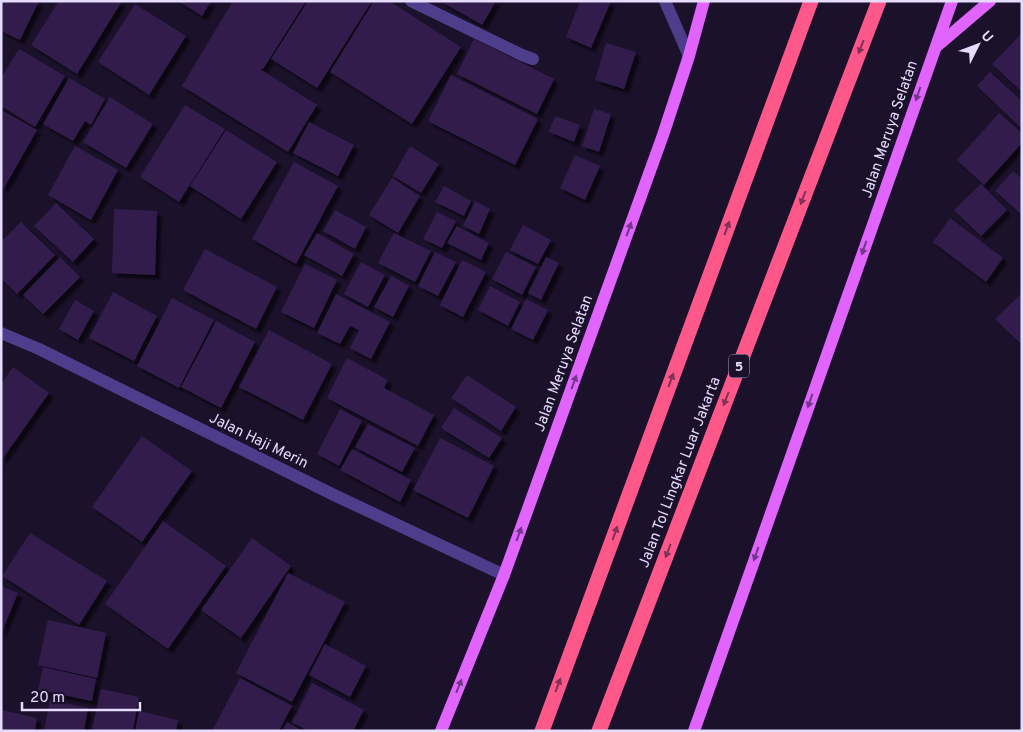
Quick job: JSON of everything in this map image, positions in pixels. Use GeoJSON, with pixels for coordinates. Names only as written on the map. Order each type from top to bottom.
{"type":"FeatureCollection","features":[{"type":"Feature","properties":{"kind":"highway"},"geometry":{"type":"LineString","coordinates":[[542,731],[811,1]]}},
{"type":"Feature","properties":{"kind":"highway","name":"Jalan Tol Lingkar Luar Jakarta"},"geometry":{"type":"LineString","coordinates":[[599,731],[879,1]]}},
{"type":"Feature","properties":{"kind":"main road","name":"Jalan Meruya Selatan"},"geometry":{"type":"LineString","coordinates":[[441,731],[504,575],[663,135],[689,56],[704,1]]}},
{"type":"Feature","properties":{"kind":"main road","name":"Jalan Meruya Selatan"},"geometry":{"type":"LineString","coordinates":[[694,731],[952,1]]}},
{"type":"Feature","properties":{"kind":"main road","name":"Jalan Meruya Selatan"},"geometry":{"type":"LineString","coordinates":[[934,48],[990,1]]}},
{"type":"Feature","properties":{"kind":"street"},"geometry":{"type":"LineString","coordinates":[[411,1],[533,59]]}},
{"type":"Feature","properties":{"kind":"street"},"geometry":{"type":"LineString","coordinates":[[664,1],[689,56]]}},
{"type":"Feature","properties":{"kind":"street","name":"Jalan Haji Merin"},"geometry":{"type":"LineString","coordinates":[[1,333],[39,349],[326,491],[504,575]]}},
{"type":"Feature","properties":{"kind":"building"},"geometry":{"type":"Polygon","coordinates":[[[1,1],[39,1],[20,40],[1,31],[1,1]]]}},
{"type":"Feature","properties":{"kind":"building"},"geometry":{"type":"Polygon","coordinates":[[[59,1],[122,1],[77,74],[31,45],[59,1]]]}},
{"type":"Feature","properties":{"kind":"building"},"geometry":{"type":"Polygon","coordinates":[[[178,1],[211,1],[202,16],[178,1]]]}},
{"type":"Feature","properties":{"kind":"building"},"geometry":{"type":"Polygon","coordinates":[[[233,1],[306,1],[263,69],[260,69],[317,105],[288,152],[182,86],[233,1]]]}},
{"type":"Feature","properties":{"kind":"building"},"geometry":{"type":"Polygon","coordinates":[[[308,1],[372,1],[317,88],[271,59],[308,1]]]}},
{"type":"Feature","properties":{"kind":"building"},"geometry":{"type":"Polygon","coordinates":[[[374,1],[389,1],[461,47],[412,124],[330,72],[374,1]]]}},
{"type":"Feature","properties":{"kind":"building"},"geometry":{"type":"Polygon","coordinates":[[[440,1],[496,1],[482,25],[440,1]]]}},
{"type":"Feature","properties":{"kind":"building"},"geometry":{"type":"Polygon","coordinates":[[[580,1],[611,1],[591,48],[566,37],[580,1]]]}},
{"type":"Feature","properties":{"kind":"building"},"geometry":{"type":"Polygon","coordinates":[[[135,4],[186,36],[149,95],[98,62],[135,4]]]}},
{"type":"Feature","properties":{"kind":"building"},"geometry":{"type":"Polygon","coordinates":[[[1022,33],[1022,92],[992,64],[1022,33]]]}},
{"type":"Feature","properties":{"kind":"building"},"geometry":{"type":"Polygon","coordinates":[[[474,39],[554,79],[537,114],[457,74],[474,39]]]}},
{"type":"Feature","properties":{"kind":"building"},"geometry":{"type":"Polygon","coordinates":[[[606,43],[636,52],[624,89],[595,80],[606,43]]]}},
{"type":"Feature","properties":{"kind":"building"},"geometry":{"type":"Polygon","coordinates":[[[19,49],[65,76],[35,127],[1,106],[1,78],[19,49]]]}},
{"type":"Feature","properties":{"kind":"building"},"geometry":{"type":"Polygon","coordinates":[[[990,72],[1022,101],[1022,125],[1020,127],[977,86],[990,72]]]}},
{"type":"Feature","properties":{"kind":"building"},"geometry":{"type":"Polygon","coordinates":[[[451,75],[538,119],[515,165],[428,121],[451,75]]]}},
{"type":"Feature","properties":{"kind":"building"},"geometry":{"type":"Polygon","coordinates":[[[69,78],[105,99],[91,125],[85,121],[73,141],[43,124],[69,78]]]}},
{"type":"Feature","properties":{"kind":"building"},"geometry":{"type":"Polygon","coordinates":[[[110,97],[153,124],[126,168],[83,142],[110,97]]]}},
{"type":"Feature","properties":{"kind":"building"},"geometry":{"type":"Polygon","coordinates":[[[185,105],[225,129],[179,202],[140,177],[185,105]]]}},
{"type":"Feature","properties":{"kind":"building"},"geometry":{"type":"Polygon","coordinates":[[[594,109],[611,114],[599,152],[582,146],[594,109]]]}},
{"type":"Feature","properties":{"kind":"building"},"geometry":{"type":"Polygon","coordinates":[[[1,110],[37,130],[4,188],[1,187],[1,110]]]}},
{"type":"Feature","properties":{"kind":"building"},"geometry":{"type":"Polygon","coordinates":[[[999,113],[1022,133],[1022,143],[984,185],[957,160],[999,113]]]}},
{"type":"Feature","properties":{"kind":"building"},"geometry":{"type":"Polygon","coordinates":[[[555,116],[580,125],[574,142],[549,132],[555,116]]]}},
{"type":"Feature","properties":{"kind":"building"},"geometry":{"type":"Polygon","coordinates":[[[309,122],[354,145],[338,176],[293,153],[309,122]]]}},
{"type":"Feature","properties":{"kind":"building"},"geometry":{"type":"Polygon","coordinates":[[[226,130],[277,162],[241,219],[190,186],[226,130]]]}},
{"type":"Feature","properties":{"kind":"building"},"geometry":{"type":"Polygon","coordinates":[[[75,146],[118,170],[91,220],[48,195],[75,146]]]}},
{"type":"Feature","properties":{"kind":"building"},"geometry":{"type":"Polygon","coordinates":[[[410,146],[439,164],[421,193],[393,176],[410,146]]]}},
{"type":"Feature","properties":{"kind":"building"},"geometry":{"type":"Polygon","coordinates":[[[575,155],[600,166],[585,200],[560,188],[575,155]]]}},
{"type":"Feature","properties":{"kind":"building"},"geometry":{"type":"Polygon","coordinates":[[[294,162],[338,186],[296,264],[252,239],[294,162]]]}},
{"type":"Feature","properties":{"kind":"building"},"geometry":{"type":"Polygon","coordinates":[[[1013,171],[1022,179],[1022,215],[995,191],[1013,171]]]}},
{"type":"Feature","properties":{"kind":"building"},"geometry":{"type":"Polygon","coordinates":[[[392,178],[420,196],[398,233],[369,215],[392,178]]]}},
{"type":"Feature","properties":{"kind":"building"},"geometry":{"type":"Polygon","coordinates":[[[981,184],[1007,210],[981,236],[954,210],[981,184]]]}},
{"type":"Feature","properties":{"kind":"building"},"geometry":{"type":"Polygon","coordinates":[[[444,186],[471,201],[464,216],[435,202],[444,186]]]}},
{"type":"Feature","properties":{"kind":"building"},"geometry":{"type":"Polygon","coordinates":[[[475,201],[490,209],[479,234],[463,226],[475,201]]]}},
{"type":"Feature","properties":{"kind":"building"},"geometry":{"type":"Polygon","coordinates":[[[56,203],[94,239],[73,262],[34,226],[56,203]]]}},
{"type":"Feature","properties":{"kind":"building"},"geometry":{"type":"Polygon","coordinates":[[[114,209],[157,211],[155,275],[112,273],[114,209]]]}},
{"type":"Feature","properties":{"kind":"building"},"geometry":{"type":"Polygon","coordinates":[[[335,210],[366,227],[355,249],[323,231],[335,210]]]}},
{"type":"Feature","properties":{"kind":"building"},"geometry":{"type":"Polygon","coordinates":[[[437,212],[456,221],[442,248],[423,239],[437,212]]]}},
{"type":"Feature","properties":{"kind":"building"},"geometry":{"type":"Polygon","coordinates":[[[950,218],[1003,258],[986,282],[933,242],[950,218]]]}},
{"type":"Feature","properties":{"kind":"building"},"geometry":{"type":"Polygon","coordinates":[[[21,222],[55,255],[17,294],[1,278],[1,242],[21,222]]]}},
{"type":"Feature","properties":{"kind":"building"},"geometry":{"type":"Polygon","coordinates":[[[523,225],[551,240],[538,264],[510,250],[523,225]]]}},
{"type":"Feature","properties":{"kind":"building"},"geometry":{"type":"Polygon","coordinates":[[[457,226],[489,243],[481,260],[447,243],[457,226]]]}},
{"type":"Feature","properties":{"kind":"building"},"geometry":{"type":"Polygon","coordinates":[[[317,233],[354,254],[342,276],[304,255],[317,233]]]}},
{"type":"Feature","properties":{"kind":"building"},"geometry":{"type":"Polygon","coordinates":[[[394,233],[431,251],[415,282],[378,263],[394,233]]]}},
{"type":"Feature","properties":{"kind":"building"},"geometry":{"type":"Polygon","coordinates":[[[205,249],[277,287],[256,329],[183,290],[205,249]]]}},
{"type":"Feature","properties":{"kind":"building"},"geometry":{"type":"Polygon","coordinates":[[[435,252],[456,262],[438,296],[418,286],[435,252]]]}},
{"type":"Feature","properties":{"kind":"building"},"geometry":{"type":"Polygon","coordinates":[[[506,252],[536,267],[522,295],[492,279],[506,252]]]}},
{"type":"Feature","properties":{"kind":"building"},"geometry":{"type":"Polygon","coordinates":[[[60,257],[80,277],[43,314],[23,295],[60,257]]]}},
{"type":"Feature","properties":{"kind":"building"},"geometry":{"type":"Polygon","coordinates":[[[546,257],[559,263],[541,300],[528,293],[546,257]]]}},
{"type":"Feature","properties":{"kind":"building"},"geometry":{"type":"Polygon","coordinates":[[[462,260],[486,272],[463,317],[440,305],[462,260]]]}},
{"type":"Feature","properties":{"kind":"building"},"geometry":{"type":"Polygon","coordinates":[[[361,262],[385,275],[368,307],[344,294],[361,262]]]}},
{"type":"Feature","properties":{"kind":"building"},"geometry":{"type":"Polygon","coordinates":[[[305,264],[337,280],[314,328],[281,312],[305,264]]]}},
{"type":"Feature","properties":{"kind":"building"},"geometry":{"type":"Polygon","coordinates":[[[391,276],[409,286],[393,317],[374,307],[391,276]]]}},
{"type":"Feature","properties":{"kind":"building"},"geometry":{"type":"Polygon","coordinates":[[[490,286],[520,302],[508,326],[478,310],[490,286]]]}},
{"type":"Feature","properties":{"kind":"building"},"geometry":{"type":"Polygon","coordinates":[[[113,292],[157,316],[134,361],[89,338],[113,292]]]}},
{"type":"Feature","properties":{"kind":"building"},"geometry":{"type":"Polygon","coordinates":[[[1022,293],[1022,345],[995,319],[1022,293]]]}},
{"type":"Feature","properties":{"kind":"building"},"geometry":{"type":"Polygon","coordinates":[[[336,294],[390,322],[371,359],[350,348],[359,330],[350,326],[340,344],[317,333],[336,294]]]}},
{"type":"Feature","properties":{"kind":"building"},"geometry":{"type":"Polygon","coordinates":[[[172,298],[214,320],[179,388],[137,366],[172,298]]]}},
{"type":"Feature","properties":{"kind":"building"},"geometry":{"type":"Polygon","coordinates":[[[526,299],[548,310],[533,340],[511,329],[526,299]]]}},
{"type":"Feature","properties":{"kind":"building"},"geometry":{"type":"Polygon","coordinates":[[[75,300],[94,311],[78,340],[59,329],[75,300]]]}},
{"type":"Feature","properties":{"kind":"building"},"geometry":{"type":"Polygon","coordinates":[[[216,321],[255,342],[221,408],[181,387],[216,321]]]}},
{"type":"Feature","properties":{"kind":"building"},"geometry":{"type":"Polygon","coordinates":[[[269,330],[332,364],[303,420],[239,387],[269,330]]]}},
{"type":"Feature","properties":{"kind":"building"},"geometry":{"type":"Polygon","coordinates":[[[347,358],[388,380],[384,388],[434,415],[418,446],[327,398],[347,358]]]}},
{"type":"Feature","properties":{"kind":"building"},"geometry":{"type":"Polygon","coordinates":[[[13,367],[49,393],[1,461],[1,384],[13,367]]]}},
{"type":"Feature","properties":{"kind":"building"},"geometry":{"type":"Polygon","coordinates":[[[467,375],[516,407],[501,431],[451,398],[467,375]]]}},
{"type":"Feature","properties":{"kind":"building"},"geometry":{"type":"Polygon","coordinates":[[[454,408],[502,438],[489,458],[441,428],[454,408]]]}},
{"type":"Feature","properties":{"kind":"building"},"geometry":{"type":"Polygon","coordinates":[[[340,409],[362,421],[339,466],[317,454],[340,409]]]}},
{"type":"Feature","properties":{"kind":"building"},"geometry":{"type":"Polygon","coordinates":[[[368,424],[415,448],[402,472],[355,447],[368,424]]]}},
{"type":"Feature","properties":{"kind":"building"},"geometry":{"type":"Polygon","coordinates":[[[142,436],[192,471],[142,542],[92,507],[142,436]]]}},
{"type":"Feature","properties":{"kind":"building"},"geometry":{"type":"Polygon","coordinates":[[[440,438],[494,466],[468,518],[413,490],[440,438]]]}},
{"type":"Feature","properties":{"kind":"building"},"geometry":{"type":"Polygon","coordinates":[[[352,449],[411,480],[400,502],[340,470],[352,449]]]}},
{"type":"Feature","properties":{"kind":"building"},"geometry":{"type":"Polygon","coordinates":[[[163,521],[226,566],[168,649],[105,604],[163,521]]]}},
{"type":"Feature","properties":{"kind":"building"},"geometry":{"type":"Polygon","coordinates":[[[30,533],[107,581],[79,625],[2,576],[30,533]]]}},
{"type":"Feature","properties":{"kind":"building"},"geometry":{"type":"Polygon","coordinates":[[[252,538],[291,566],[241,638],[201,610],[252,538]]]}},
{"type":"Feature","properties":{"kind":"building"},"geometry":{"type":"Polygon","coordinates":[[[288,573],[345,602],[292,702],[236,673],[288,573]]]}},
{"type":"Feature","properties":{"kind":"building"},"geometry":{"type":"Polygon","coordinates":[[[1,586],[18,593],[1,634],[1,586]]]}},
{"type":"Feature","properties":{"kind":"building"},"geometry":{"type":"Polygon","coordinates":[[[48,620],[106,633],[97,678],[38,665],[48,620]]]}},
{"type":"Feature","properties":{"kind":"building"},"geometry":{"type":"Polygon","coordinates":[[[325,644],[366,666],[350,697],[309,675],[325,644]]]}},
{"type":"Feature","properties":{"kind":"building"},"geometry":{"type":"Polygon","coordinates":[[[43,667],[96,679],[92,701],[38,690],[43,667]]]}},
{"type":"Feature","properties":{"kind":"building"},"geometry":{"type":"Polygon","coordinates":[[[240,678],[292,706],[279,731],[212,731],[240,678]]]}},
{"type":"Feature","properties":{"kind":"building"},"geometry":{"type":"Polygon","coordinates":[[[312,683],[364,710],[353,731],[308,731],[292,722],[312,683]]]}},
{"type":"Feature","properties":{"kind":"building"},"geometry":{"type":"Polygon","coordinates":[[[101,689],[139,697],[133,731],[92,731],[101,689]]]}},
{"type":"Feature","properties":{"kind":"building"},"geometry":{"type":"Polygon","coordinates":[[[50,700],[88,708],[84,731],[44,731],[50,700]]]}},
{"type":"Feature","properties":{"kind":"building"},"geometry":{"type":"Polygon","coordinates":[[[1,710],[37,718],[35,731],[1,731],[1,710]]]}},
{"type":"Feature","properties":{"kind":"building"},"geometry":{"type":"Polygon","coordinates":[[[139,711],[178,720],[176,731],[135,731],[139,711]]]}},
{"type":"Feature","properties":{"kind":"building"},"geometry":{"type":"Polygon","coordinates":[[[287,722],[302,731],[282,731],[287,722]]]}}]}
